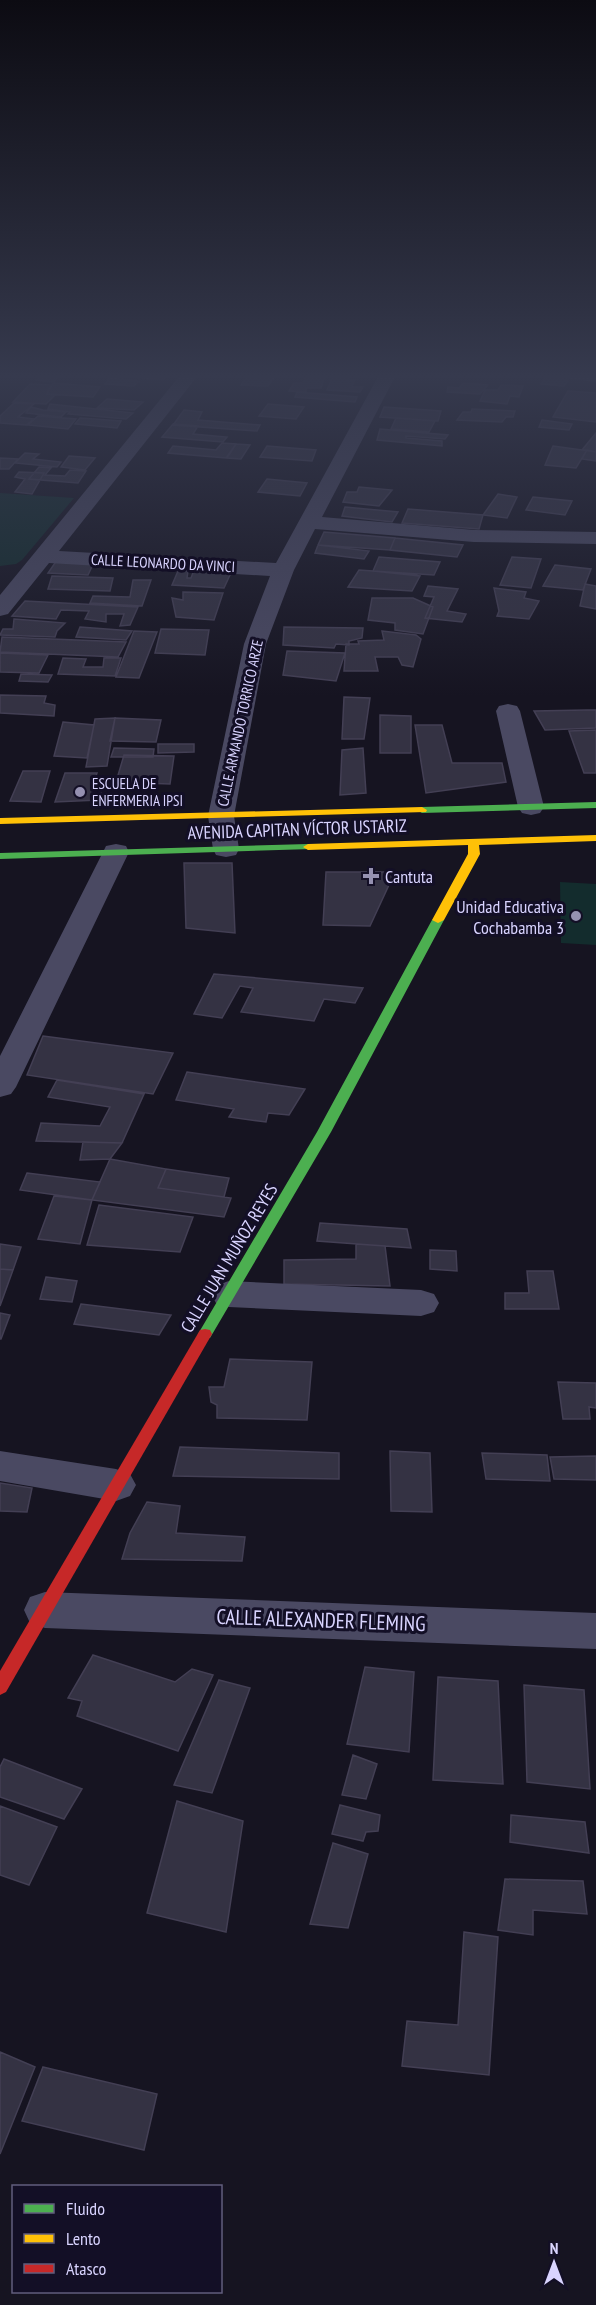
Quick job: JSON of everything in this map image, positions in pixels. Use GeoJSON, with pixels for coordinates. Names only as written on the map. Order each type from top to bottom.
{"type":"FeatureCollection","features":[{"type":"Feature","properties":{"kind":"main road","name":"AVENIDA CAPITAN VÍCTOR USTARIZ"},"geometry":{"type":"LineString","coordinates":[[0,821],[596,805]]}},
{"type":"Feature","properties":{"kind":"main road","name":"AVENIDA CAPITAN VÍCTOR USTARIZ"},"geometry":{"type":"LineString","coordinates":[[0,856],[596,838]]}},
{"type":"Feature","properties":{"kind":"main road","name":"CALLE JUAN MUÑOZ REYES"},"geometry":{"type":"LineString","coordinates":[[0,1687],[324,1132],[474,854],[473,842]]}},
{"type":"Feature","properties":{"kind":"street"},"geometry":{"type":"LineString","coordinates":[[0,609],[28,565],[100,481]]}},
{"type":"Feature","properties":{"kind":"street","name":"CALLE ARMANDO TORRICO ARZE"},"geometry":{"type":"LineString","coordinates":[[226,849],[221,816],[255,644],[282,570],[331,481]]}},
{"type":"Feature","properties":{"kind":"street"},"geometry":{"type":"LineString","coordinates":[[309,522],[474,536],[596,538]]}},
{"type":"Feature","properties":{"kind":"street","name":"CALLE LEONARDO DA VINCI"},"geometry":{"type":"LineString","coordinates":[[28,565],[282,570]]}},
{"type":"Feature","properties":{"kind":"street"},"geometry":{"type":"LineString","coordinates":[[508,711],[531,807]]}},
{"type":"Feature","properties":{"kind":"street"},"geometry":{"type":"LineString","coordinates":[[0,1087],[116,852]]}},
{"type":"Feature","properties":{"kind":"street"},"geometry":{"type":"LineString","coordinates":[[229,1294],[421,1303]]}},
{"type":"Feature","properties":{"kind":"street"},"geometry":{"type":"LineString","coordinates":[[0,1466],[116,1485]]}},
{"type":"Feature","properties":{"kind":"street","name":"CALLE ALEXANDER FLEMING"},"geometry":{"type":"LineString","coordinates":[[45,1610],[596,1631]]}},
{"type":"Feature","properties":{"kind":"green space"},"geometry":{"type":"Polygon","coordinates":[[[0,493],[74,498],[22,560],[16,564],[0,566],[0,493]]]}},
{"type":"Feature","properties":{"kind":"green space"},"geometry":{"type":"Polygon","coordinates":[[[560,882],[596,884],[596,945],[561,943],[560,882]]]}},
{"type":"Feature","properties":{"kind":"building"},"geometry":{"type":"Polygon","coordinates":[[[24,481],[40,481],[32,494],[15,492],[24,481]]]}},
{"type":"Feature","properties":{"kind":"building"},"geometry":{"type":"Polygon","coordinates":[[[48,481],[80,481],[78,483],[48,481]]]}},
{"type":"Feature","properties":{"kind":"building"},"geometry":{"type":"Polygon","coordinates":[[[266,481],[307,483],[300,496],[258,492],[266,481]]]}},
{"type":"Feature","properties":{"kind":"building"},"geometry":{"type":"Polygon","coordinates":[[[359,487],[392,490],[379,506],[343,502],[347,492],[357,492],[359,487]]]}},
{"type":"Feature","properties":{"kind":"building"},"geometry":{"type":"Polygon","coordinates":[[[498,494],[517,497],[507,518],[483,515],[498,494]]]}},
{"type":"Feature","properties":{"kind":"building"},"geometry":{"type":"Polygon","coordinates":[[[533,497],[572,501],[565,515],[526,510],[533,497]]]}},
{"type":"Feature","properties":{"kind":"building"},"geometry":{"type":"Polygon","coordinates":[[[345,507],[398,512],[392,522],[342,516],[345,507]]]}},
{"type":"Feature","properties":{"kind":"building"},"geometry":{"type":"Polygon","coordinates":[[[408,509],[483,515],[479,529],[402,523],[408,509]]]}},
{"type":"Feature","properties":{"kind":"building"},"geometry":{"type":"Polygon","coordinates":[[[324,532],[395,538],[390,550],[318,545],[324,532]]]}},
{"type":"Feature","properties":{"kind":"building"},"geometry":{"type":"Polygon","coordinates":[[[395,538],[463,545],[457,557],[390,550],[395,538]]]}},
{"type":"Feature","properties":{"kind":"building"},"geometry":{"type":"Polygon","coordinates":[[[318,545],[369,551],[364,559],[315,553],[318,545]]]}},
{"type":"Feature","properties":{"kind":"building"},"geometry":{"type":"Polygon","coordinates":[[[379,557],[440,562],[434,575],[373,571],[379,557]]]}},
{"type":"Feature","properties":{"kind":"building"},"geometry":{"type":"Polygon","coordinates":[[[512,557],[541,559],[531,588],[500,585],[512,557]]]}},
{"type":"Feature","properties":{"kind":"building"},"geometry":{"type":"Polygon","coordinates":[[[57,560],[95,560],[88,575],[48,573],[57,560]]]}},
{"type":"Feature","properties":{"kind":"building"},"geometry":{"type":"Polygon","coordinates":[[[555,565],[591,569],[583,590],[543,586],[555,565]]]}},
{"type":"Feature","properties":{"kind":"building"},"geometry":{"type":"Polygon","coordinates":[[[194,570],[224,570],[230,575],[224,588],[172,585],[178,571],[188,571],[187,578],[191,578],[194,570]]]}},
{"type":"Feature","properties":{"kind":"building"},"geometry":{"type":"Polygon","coordinates":[[[359,570],[420,576],[412,591],[348,587],[359,570]]]}},
{"type":"Feature","properties":{"kind":"building"},"geometry":{"type":"Polygon","coordinates":[[[52,576],[113,578],[110,591],[48,589],[52,576]]]}},
{"type":"Feature","properties":{"kind":"building"},"geometry":{"type":"Polygon","coordinates":[[[133,580],[151,580],[142,606],[90,603],[93,596],[130,597],[133,580]]]}},
{"type":"Feature","properties":{"kind":"building"},"geometry":{"type":"Polygon","coordinates":[[[585,584],[596,586],[596,609],[580,606],[585,584]]]}},
{"type":"Feature","properties":{"kind":"building"},"geometry":{"type":"Polygon","coordinates":[[[428,586],[458,589],[447,611],[466,614],[462,622],[425,618],[434,597],[424,596],[428,586]]]}},
{"type":"Feature","properties":{"kind":"building"},"geometry":{"type":"Polygon","coordinates":[[[494,588],[526,592],[524,598],[539,601],[529,619],[497,616],[499,611],[494,588]]]}},
{"type":"Feature","properties":{"kind":"building"},"geometry":{"type":"Polygon","coordinates":[[[183,592],[223,593],[214,620],[176,617],[172,598],[183,600],[183,592]]]}},
{"type":"Feature","properties":{"kind":"building"},"geometry":{"type":"Polygon","coordinates":[[[372,598],[413,598],[433,607],[423,634],[395,630],[395,623],[368,620],[372,598]]]}},
{"type":"Feature","properties":{"kind":"building"},"geometry":{"type":"Polygon","coordinates":[[[25,601],[138,607],[130,625],[120,626],[124,614],[106,614],[106,622],[85,619],[89,611],[61,610],[56,619],[12,616],[25,601]]]}},
{"type":"Feature","properties":{"kind":"building"},"geometry":{"type":"Polygon","coordinates":[[[14,619],[65,623],[57,631],[55,637],[0,635],[3,629],[13,629],[14,619]]]}},
{"type":"Feature","properties":{"kind":"building"},"geometry":{"type":"Polygon","coordinates":[[[80,627],[132,631],[126,640],[76,637],[80,627]]]}},
{"type":"Feature","properties":{"kind":"building"},"geometry":{"type":"Polygon","coordinates":[[[284,627],[363,628],[362,638],[349,641],[349,645],[336,644],[334,648],[283,645],[284,627]]]}},
{"type":"Feature","properties":{"kind":"building"},"geometry":{"type":"Polygon","coordinates":[[[161,629],[209,630],[205,655],[155,653],[161,629]]]}},
{"type":"Feature","properties":{"kind":"building"},"geometry":{"type":"Polygon","coordinates":[[[134,631],[157,632],[139,678],[116,677],[134,631]]]}},
{"type":"Feature","properties":{"kind":"building"},"geometry":{"type":"Polygon","coordinates":[[[382,631],[416,635],[421,639],[413,667],[402,665],[398,657],[375,657],[378,671],[344,671],[346,644],[384,640],[382,631]]]}},
{"type":"Feature","properties":{"kind":"building"},"geometry":{"type":"Polygon","coordinates":[[[2,637],[126,642],[118,657],[0,652],[2,637]]]}},
{"type":"Feature","properties":{"kind":"building"},"geometry":{"type":"Polygon","coordinates":[[[287,651],[345,653],[336,681],[283,675],[287,651]]]}},
{"type":"Feature","properties":{"kind":"building"},"geometry":{"type":"Polygon","coordinates":[[[0,653],[48,655],[39,673],[0,672],[0,653]]]}},
{"type":"Feature","properties":{"kind":"building"},"geometry":{"type":"Polygon","coordinates":[[[63,658],[86,659],[83,667],[103,667],[104,658],[121,658],[115,676],[58,674],[63,658]]]}},
{"type":"Feature","properties":{"kind":"building"},"geometry":{"type":"Polygon","coordinates":[[[21,674],[52,675],[48,682],[19,681],[21,674]]]}},
{"type":"Feature","properties":{"kind":"building"},"geometry":{"type":"Polygon","coordinates":[[[0,695],[46,696],[44,703],[55,705],[54,716],[0,713],[0,695]]]}},
{"type":"Feature","properties":{"kind":"building"},"geometry":{"type":"Polygon","coordinates":[[[344,697],[370,698],[364,739],[342,739],[344,697]]]}},
{"type":"Feature","properties":{"kind":"building"},"geometry":{"type":"Polygon","coordinates":[[[596,710],[596,728],[545,730],[534,711],[596,710]]]}},
{"type":"Feature","properties":{"kind":"building"},"geometry":{"type":"Polygon","coordinates":[[[380,715],[411,716],[411,753],[380,753],[380,715]]]}},
{"type":"Feature","properties":{"kind":"building"},"geometry":{"type":"Polygon","coordinates":[[[115,718],[161,720],[156,742],[110,741],[115,718]]]}},
{"type":"Feature","properties":{"kind":"building"},"geometry":{"type":"Polygon","coordinates":[[[115,718],[107,766],[86,767],[95,719],[115,718]]]}},
{"type":"Feature","properties":{"kind":"building"},"geometry":{"type":"Polygon","coordinates":[[[63,722],[94,725],[87,758],[54,756],[63,722]]]}},
{"type":"Feature","properties":{"kind":"building"},"geometry":{"type":"Polygon","coordinates":[[[415,725],[442,725],[452,763],[502,763],[506,782],[426,793],[415,725]]]}},
{"type":"Feature","properties":{"kind":"building"},"geometry":{"type":"Polygon","coordinates":[[[596,730],[596,773],[584,773],[569,731],[596,730]]]}},
{"type":"Feature","properties":{"kind":"building"},"geometry":{"type":"Polygon","coordinates":[[[158,744],[194,744],[194,752],[158,753],[158,744]]]}},
{"type":"Feature","properties":{"kind":"building"},"geometry":{"type":"Polygon","coordinates":[[[114,748],[154,749],[153,757],[111,757],[114,748]]]}},
{"type":"Feature","properties":{"kind":"building"},"geometry":{"type":"Polygon","coordinates":[[[363,748],[366,793],[340,795],[342,750],[363,748]]]}},
{"type":"Feature","properties":{"kind":"building"},"geometry":{"type":"Polygon","coordinates":[[[124,755],[174,756],[170,784],[116,782],[124,755]]]}},
{"type":"Feature","properties":{"kind":"building"},"geometry":{"type":"Polygon","coordinates":[[[23,771],[50,771],[41,802],[10,801],[23,771]]]}},
{"type":"Feature","properties":{"kind":"building","name":"ESCUELA DE ENFERMERIA IPSI"},"geometry":{"type":"Polygon","coordinates":[[[65,773],[97,773],[93,784],[103,784],[99,800],[55,802],[65,773]]]}},
{"type":"Feature","properties":{"kind":"building"},"geometry":{"type":"Polygon","coordinates":[[[184,863],[232,863],[235,933],[186,928],[184,863]]]}},
{"type":"Feature","properties":{"kind":"building"},"geometry":{"type":"Polygon","coordinates":[[[326,872],[395,872],[370,926],[323,925],[326,872]]]}},
{"type":"Feature","properties":{"kind":"building"},"geometry":{"type":"Polygon","coordinates":[[[214,974],[363,988],[355,1003],[324,999],[314,1021],[241,1012],[253,988],[240,986],[222,1018],[194,1014],[214,974]]]}},
{"type":"Feature","properties":{"kind":"building"},"geometry":{"type":"Polygon","coordinates":[[[43,1036],[173,1053],[153,1094],[27,1075],[43,1036]]]}},
{"type":"Feature","properties":{"kind":"building"},"geometry":{"type":"Polygon","coordinates":[[[187,1072],[305,1089],[289,1115],[268,1113],[266,1122],[229,1117],[234,1109],[176,1100],[187,1072]]]}},
{"type":"Feature","properties":{"kind":"building"},"geometry":{"type":"Polygon","coordinates":[[[57,1080],[144,1094],[122,1143],[36,1141],[41,1123],[100,1126],[110,1107],[48,1097],[57,1080]]]}},
{"type":"Feature","properties":{"kind":"building"},"geometry":{"type":"Polygon","coordinates":[[[83,1142],[122,1143],[110,1159],[80,1160],[83,1142]]]}},
{"type":"Feature","properties":{"kind":"building"},"geometry":{"type":"Polygon","coordinates":[[[110,1159],[166,1169],[158,1188],[231,1198],[224,1217],[92,1200],[110,1159]]]}},
{"type":"Feature","properties":{"kind":"building"},"geometry":{"type":"Polygon","coordinates":[[[166,1169],[229,1178],[224,1197],[158,1188],[166,1169]]]}},
{"type":"Feature","properties":{"kind":"building"},"geometry":{"type":"Polygon","coordinates":[[[27,1173],[100,1182],[92,1200],[20,1190],[27,1173]]]}},
{"type":"Feature","properties":{"kind":"building"},"geometry":{"type":"Polygon","coordinates":[[[54,1196],[92,1200],[80,1244],[38,1239],[54,1196]]]}},
{"type":"Feature","properties":{"kind":"building"},"geometry":{"type":"Polygon","coordinates":[[[99,1205],[193,1217],[180,1252],[87,1245],[99,1205]]]}},
{"type":"Feature","properties":{"kind":"building"},"geometry":{"type":"Polygon","coordinates":[[[320,1223],[407,1229],[411,1248],[317,1241],[320,1223]]]}},
{"type":"Feature","properties":{"kind":"building"},"geometry":{"type":"Polygon","coordinates":[[[0,1244],[21,1247],[13,1270],[0,1269],[0,1244]]]}},
{"type":"Feature","properties":{"kind":"building"},"geometry":{"type":"Polygon","coordinates":[[[356,1244],[385,1246],[390,1286],[284,1284],[284,1260],[356,1259],[356,1244]]]}},
{"type":"Feature","properties":{"kind":"building"},"geometry":{"type":"Polygon","coordinates":[[[430,1250],[456,1251],[457,1271],[430,1269],[430,1250]]]}},
{"type":"Feature","properties":{"kind":"building"},"geometry":{"type":"Polygon","coordinates":[[[0,1269],[13,1270],[0,1306],[0,1269]]]}},
{"type":"Feature","properties":{"kind":"building"},"geometry":{"type":"Polygon","coordinates":[[[527,1271],[553,1271],[559,1309],[505,1309],[505,1293],[529,1293],[527,1271]]]}},
{"type":"Feature","properties":{"kind":"building"},"geometry":{"type":"Polygon","coordinates":[[[46,1277],[77,1281],[72,1302],[40,1299],[46,1277]]]}},
{"type":"Feature","properties":{"kind":"building"},"geometry":{"type":"Polygon","coordinates":[[[81,1304],[171,1315],[159,1335],[74,1324],[81,1304]]]}},
{"type":"Feature","properties":{"kind":"building"},"geometry":{"type":"Polygon","coordinates":[[[0,1313],[10,1315],[1,1339],[0,1339],[0,1313]]]}},
{"type":"Feature","properties":{"kind":"building"},"geometry":{"type":"Polygon","coordinates":[[[230,1359],[312,1362],[307,1420],[217,1418],[217,1405],[211,1402],[209,1387],[224,1387],[230,1359]]]}},
{"type":"Feature","properties":{"kind":"building"},"geometry":{"type":"Polygon","coordinates":[[[558,1382],[596,1383],[596,1408],[589,1407],[590,1419],[563,1419],[558,1382]]]}},
{"type":"Feature","properties":{"kind":"building"},"geometry":{"type":"Polygon","coordinates":[[[180,1447],[339,1453],[339,1479],[173,1476],[180,1447]]]}},
{"type":"Feature","properties":{"kind":"building"},"geometry":{"type":"Polygon","coordinates":[[[390,1451],[430,1453],[432,1512],[391,1511],[390,1451]]]}},
{"type":"Feature","properties":{"kind":"building"},"geometry":{"type":"Polygon","coordinates":[[[482,1453],[547,1455],[550,1481],[486,1479],[482,1453]]]}},
{"type":"Feature","properties":{"kind":"building"},"geometry":{"type":"Polygon","coordinates":[[[596,1456],[596,1480],[554,1479],[550,1457],[596,1456]]]}},
{"type":"Feature","properties":{"kind":"building"},"geometry":{"type":"Polygon","coordinates":[[[0,1483],[32,1488],[27,1512],[0,1511],[0,1483]]]}},
{"type":"Feature","properties":{"kind":"building"},"geometry":{"type":"Polygon","coordinates":[[[147,1502],[180,1506],[176,1533],[245,1537],[242,1561],[122,1559],[130,1533],[147,1502]]]}},
{"type":"Feature","properties":{"kind":"building"},"geometry":{"type":"Polygon","coordinates":[[[93,1655],[175,1682],[192,1669],[213,1675],[178,1751],[77,1716],[82,1701],[68,1698],[93,1655]]]}},
{"type":"Feature","properties":{"kind":"building"},"geometry":{"type":"Polygon","coordinates":[[[365,1667],[414,1672],[409,1752],[347,1744],[365,1667]]]}},
{"type":"Feature","properties":{"kind":"building"},"geometry":{"type":"Polygon","coordinates":[[[438,1677],[498,1681],[503,1784],[433,1780],[438,1677]]]}},
{"type":"Feature","properties":{"kind":"building"},"geometry":{"type":"Polygon","coordinates":[[[219,1680],[250,1688],[212,1793],[174,1785],[219,1680]]]}},
{"type":"Feature","properties":{"kind":"building"},"geometry":{"type":"Polygon","coordinates":[[[524,1685],[584,1690],[590,1789],[527,1782],[524,1685]]]}},
{"type":"Feature","properties":{"kind":"building"},"geometry":{"type":"Polygon","coordinates":[[[353,1755],[377,1764],[366,1799],[342,1795],[353,1755]]]}},
{"type":"Feature","properties":{"kind":"building"},"geometry":{"type":"Polygon","coordinates":[[[4,1759],[82,1789],[64,1819],[0,1797],[0,1767],[4,1759]]]}},
{"type":"Feature","properties":{"kind":"building"},"geometry":{"type":"Polygon","coordinates":[[[177,1801],[243,1821],[226,1932],[147,1913],[177,1801]]]}},
{"type":"Feature","properties":{"kind":"building"},"geometry":{"type":"Polygon","coordinates":[[[340,1805],[380,1815],[378,1831],[366,1832],[363,1841],[332,1834],[340,1805]]]}},
{"type":"Feature","properties":{"kind":"building"},"geometry":{"type":"Polygon","coordinates":[[[0,1806],[57,1827],[29,1885],[0,1875],[0,1806]]]}},
{"type":"Feature","properties":{"kind":"building"},"geometry":{"type":"Polygon","coordinates":[[[511,1815],[585,1822],[589,1853],[510,1842],[511,1815]]]}},
{"type":"Feature","properties":{"kind":"building"},"geometry":{"type":"Polygon","coordinates":[[[333,1843],[368,1854],[348,1928],[310,1924],[333,1843]]]}},
{"type":"Feature","properties":{"kind":"building"},"geometry":{"type":"Polygon","coordinates":[[[505,1879],[583,1881],[587,1914],[533,1910],[533,1935],[498,1930],[505,1879]]]}},
{"type":"Feature","properties":{"kind":"building"},"geometry":{"type":"Polygon","coordinates":[[[464,1932],[498,1937],[489,2075],[402,2066],[407,2021],[458,2025],[464,1932]]]}},
{"type":"Feature","properties":{"kind":"building"},"geometry":{"type":"Polygon","coordinates":[[[0,2052],[35,2067],[0,2154],[0,2052]]]}},
{"type":"Feature","properties":{"kind":"building"},"geometry":{"type":"Polygon","coordinates":[[[43,2067],[157,2094],[144,2150],[22,2121],[43,2067]]]}},
{"type":"Feature","properties":{"kind":"traffic: fast"},"geometry":{"type":"LineString","coordinates":[[422,810],[596,805]]}},
{"type":"Feature","properties":{"kind":"traffic: fast"},"geometry":{"type":"LineString","coordinates":[[0,856],[308,847]]}},
{"type":"Feature","properties":{"kind":"traffic: fast"},"geometry":{"type":"LineString","coordinates":[[205,1334],[324,1132],[438,920]]}},
{"type":"Feature","properties":{"kind":"traffic: slow"},"geometry":{"type":"LineString","coordinates":[[0,821],[422,810]]}},
{"type":"Feature","properties":{"kind":"traffic: slow"},"geometry":{"type":"LineString","coordinates":[[308,847],[596,838]]}},
{"type":"Feature","properties":{"kind":"traffic: slow"},"geometry":{"type":"LineString","coordinates":[[438,920],[474,854],[473,842]]}},
{"type":"Feature","properties":{"kind":"traffic: jam"},"geometry":{"type":"LineString","coordinates":[[0,1687],[205,1334]]}},
{"type":"Feature","properties":{"kind":"place","name":"ESCUELA DE ENFERMERIA IPSI"},"geometry":{"type":"Point","coordinates":[80,792]}},
{"type":"Feature","properties":{"kind":"place","name":"Cantuta"},"geometry":{"type":"Point","coordinates":[371,876]}},
{"type":"Feature","properties":{"kind":"place","name":"Unidad Educativa Cochabamba 3"},"geometry":{"type":"Point","coordinates":[576,916]}}]}
